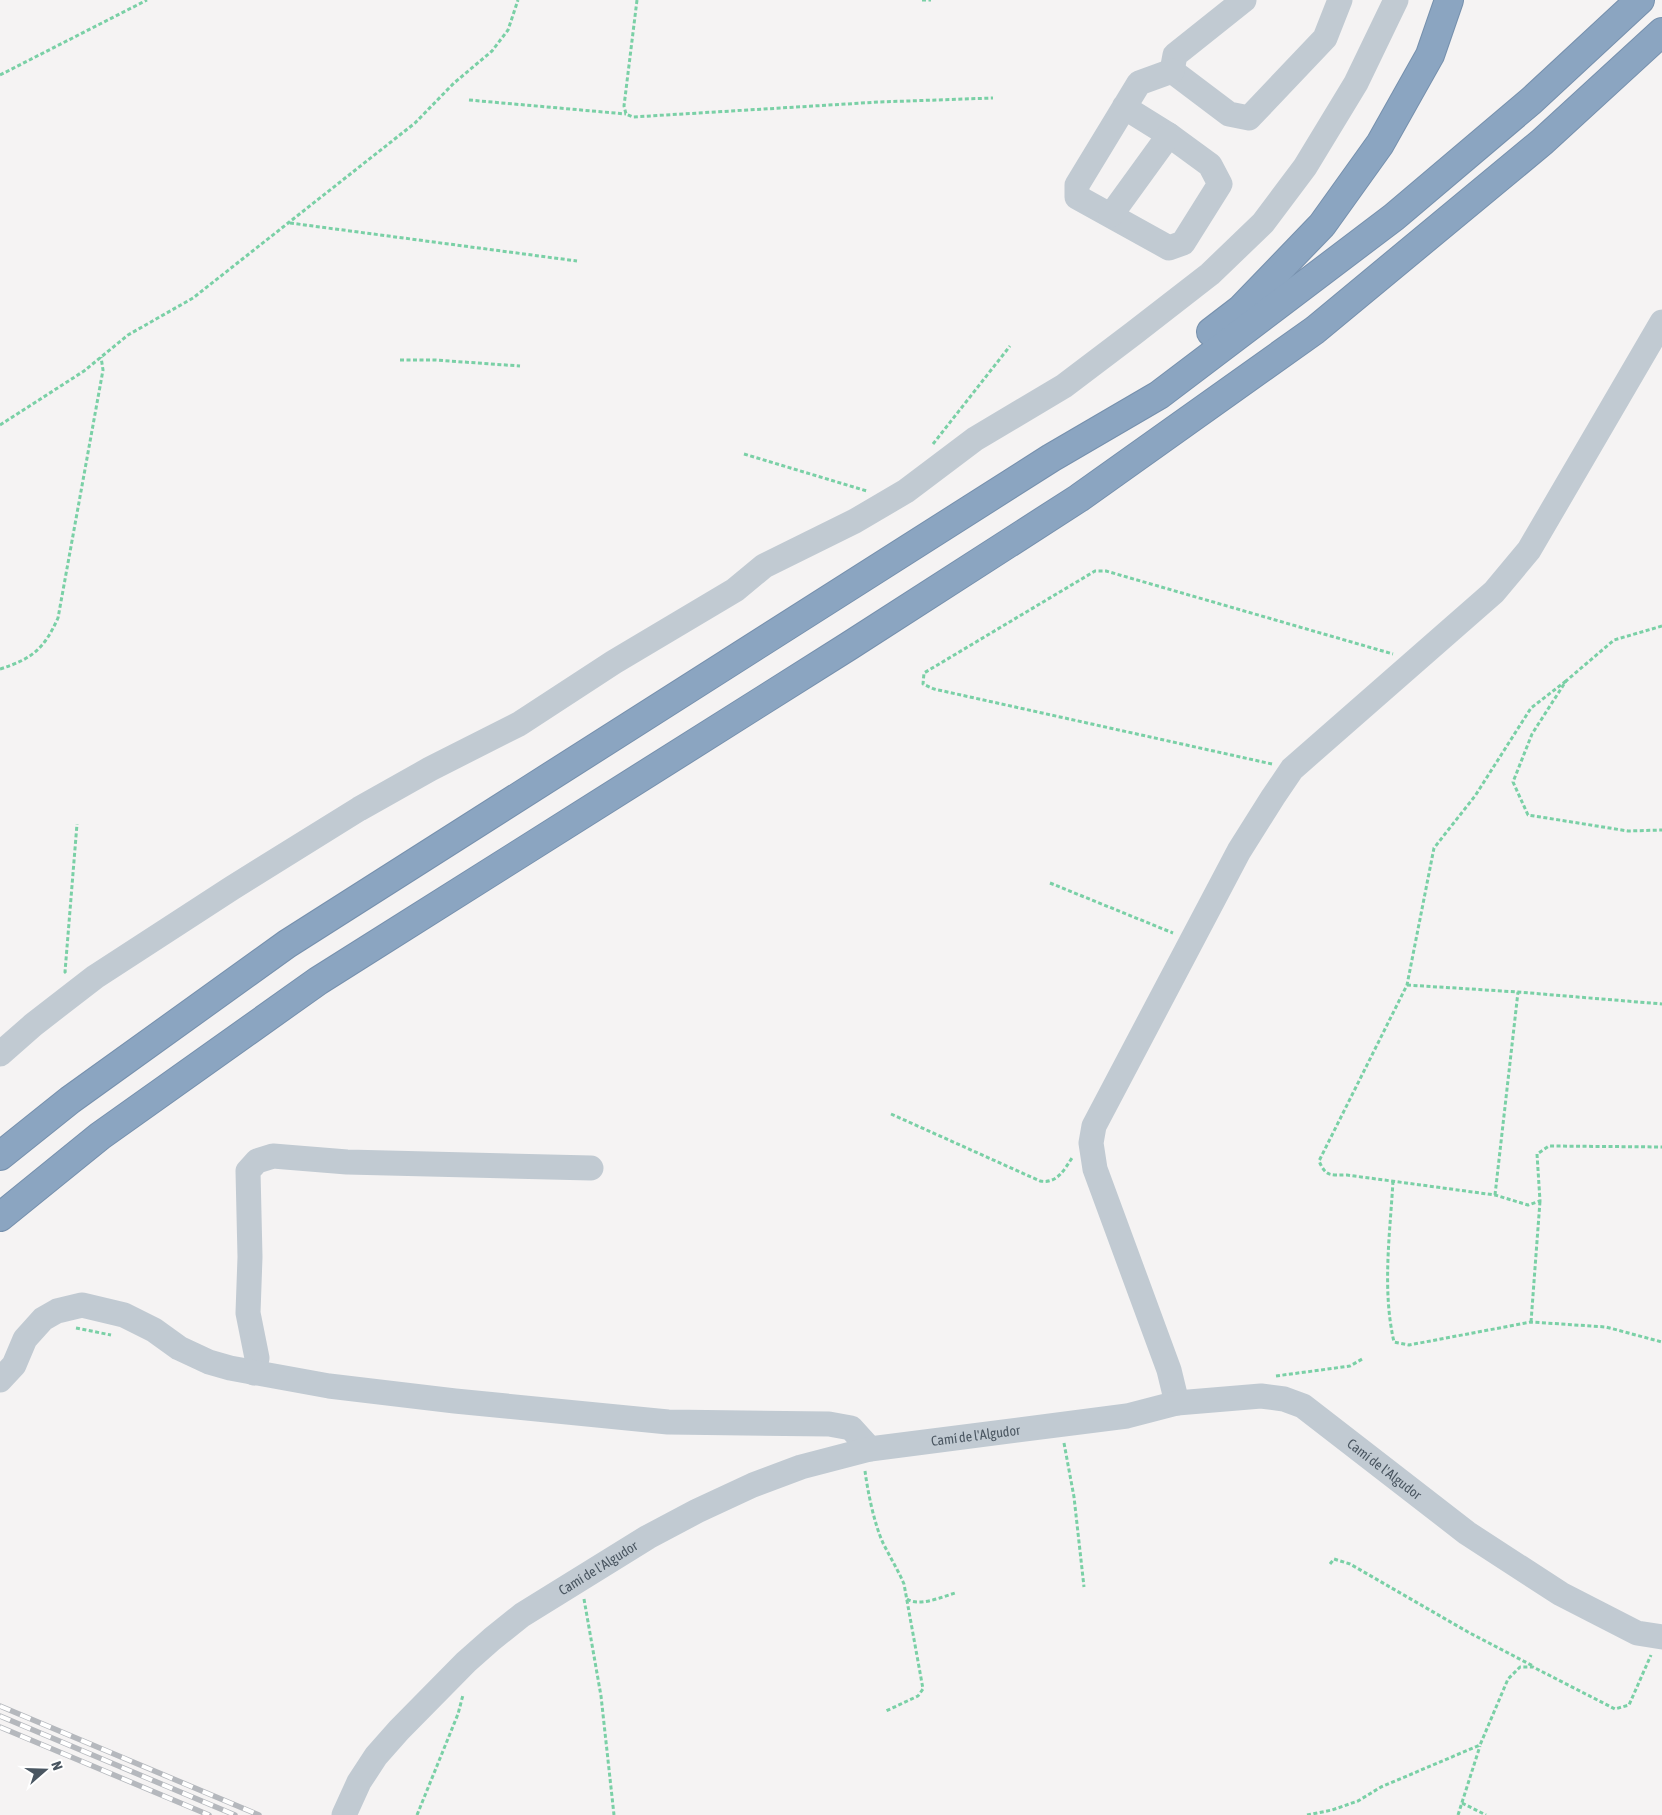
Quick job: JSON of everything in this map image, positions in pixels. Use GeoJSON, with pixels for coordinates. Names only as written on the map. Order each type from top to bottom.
{"type":"FeatureCollection","features":[{"type":"Feature","properties":{"kind":"highway"},"geometry":{"type":"LineString","coordinates":[[1051,458],[1241,309],[1322,226],[1380,144],[1389,128],[1430,55],[1449,0]]}},
{"type":"Feature","properties":{"kind":"highway"},"geometry":{"type":"LineString","coordinates":[[0,1156],[70,1100],[287,944],[1051,458],[1159,395],[1394,217],[1531,102],[1640,0]]}},
{"type":"Feature","properties":{"kind":"highway"},"geometry":{"type":"LineString","coordinates":[[0,1217],[100,1136],[318,981],[849,646],[1078,498],[1315,330],[1542,142],[1662,32]]}},
{"type":"Feature","properties":{"kind":"street"},"geometry":{"type":"LineString","coordinates":[[1172,71],[1175,55],[1244,0]]}},
{"type":"Feature","properties":{"kind":"street"},"geometry":{"type":"LineString","coordinates":[[1172,71],[1229,114],[1249,118],[1325,38],[1340,0]]}},
{"type":"Feature","properties":{"kind":"street"},"geometry":{"type":"LineString","coordinates":[[0,1054],[95,977],[232,888],[359,809],[430,769],[519,724],[614,662],[735,590],[764,566],[855,521],[906,491],[975,439],[1064,386],[1210,274],[1262,223],[1310,158],[1356,83],[1396,0]]}},
{"type":"Feature","properties":{"kind":"street"},"geometry":{"type":"LineString","coordinates":[[1124,107],[1169,135],[1210,165],[1220,184],[1183,243],[1169,248],[1077,197],[1077,186],[1124,107],[1139,83],[1172,71]]}},
{"type":"Feature","properties":{"kind":"street"},"geometry":{"type":"LineString","coordinates":[[1111,215],[1169,135]]}},
{"type":"Feature","properties":{"kind":"street"},"geometry":{"type":"LineString","coordinates":[[1177,1403],[1169,1370],[1095,1169],[1090,1143],[1102,1109],[1240,851],[1272,797],[1292,769],[1494,592],[1529,550],[1662,322]]}},
{"type":"Feature","properties":{"kind":"street"},"geometry":{"type":"LineString","coordinates":[[254,1373],[257,1358],[248,1314],[250,1258],[247,1186],[248,1171],[257,1161],[273,1156],[347,1162],[591,1168]]}},
{"type":"Feature","properties":{"kind":"street"},"geometry":{"type":"LineString","coordinates":[[0,1380],[14,1365],[25,1339],[43,1319],[57,1311],[82,1305],[124,1315],[154,1330],[178,1348],[209,1362],[254,1373],[329,1386],[668,1422],[829,1424],[851,1428],[866,1450]]}},
{"type":"Feature","properties":{"kind":"street","name":"Camí de l'Algudor"},"geometry":{"type":"LineString","coordinates":[[345,1814],[360,1782],[376,1756],[466,1662],[522,1615],[656,1533],[697,1511],[737,1492],[801,1467],[866,1450],[1127,1416],[1177,1403],[1261,1396],[1284,1399],[1303,1406],[1467,1533],[1553,1589],[1636,1633],[1661,1637]]}},
{"type":"Feature","properties":{"kind":"path"},"geometry":{"type":"LineString","coordinates":[[0,75],[147,0]]}},
{"type":"Feature","properties":{"kind":"path"},"geometry":{"type":"LineString","coordinates":[[0,425],[84,371],[128,335],[193,298],[415,123],[454,83],[492,51],[508,30],[518,0]]}},
{"type":"Feature","properties":{"kind":"path"},"geometry":{"type":"LineString","coordinates":[[626,114],[624,106],[637,0]]}},
{"type":"Feature","properties":{"kind":"path"},"geometry":{"type":"LineString","coordinates":[[922,0],[931,0]]}},
{"type":"Feature","properties":{"kind":"path"},"geometry":{"type":"LineString","coordinates":[[469,100],[626,114],[634,117],[879,102],[992,98]]}},
{"type":"Feature","properties":{"kind":"path"},"geometry":{"type":"LineString","coordinates":[[290,222],[577,261]]}},
{"type":"Feature","properties":{"kind":"path"},"geometry":{"type":"LineString","coordinates":[[932,445],[1010,346]]}},
{"type":"Feature","properties":{"kind":"path"},"geometry":{"type":"LineString","coordinates":[[0,669],[20,663],[35,653],[50,637],[58,618],[103,370],[101,357]]}},
{"type":"Feature","properties":{"kind":"path"},"geometry":{"type":"LineString","coordinates":[[400,360],[435,360],[520,366]]}},
{"type":"Feature","properties":{"kind":"path"},"geometry":{"type":"LineString","coordinates":[[744,454],[872,492],[879,506]]}},
{"type":"Feature","properties":{"kind":"path"},"geometry":{"type":"LineString","coordinates":[[1292,769],[934,689],[923,684],[924,673],[1095,571],[1106,571],[1416,661]]}},
{"type":"Feature","properties":{"kind":"path"},"geometry":{"type":"LineString","coordinates":[[1540,1201],[1528,1205],[1494,1195],[1347,1175],[1330,1175],[1323,1171],[1319,1160],[1407,985],[1434,848],[1475,796],[1531,708],[1614,640],[1662,626]]}},
{"type":"Feature","properties":{"kind":"path"},"geometry":{"type":"LineString","coordinates":[[1566,681],[1532,734],[1513,782],[1528,815],[1628,831],[1662,830]]}},
{"type":"Feature","properties":{"kind":"path"},"geometry":{"type":"LineString","coordinates":[[77,824],[65,972],[80,989]]}},
{"type":"Feature","properties":{"kind":"path"},"geometry":{"type":"LineString","coordinates":[[1050,883],[1192,940]]}},
{"type":"Feature","properties":{"kind":"path"},"geometry":{"type":"LineString","coordinates":[[1407,985],[1662,1004]]}},
{"type":"Feature","properties":{"kind":"path"},"geometry":{"type":"LineString","coordinates":[[1494,1195],[1518,992]]}},
{"type":"Feature","properties":{"kind":"path"},"geometry":{"type":"LineString","coordinates":[[891,1114],[1046,1182],[1053,1181],[1060,1176],[1093,1132]]}},
{"type":"Feature","properties":{"kind":"path"},"geometry":{"type":"LineString","coordinates":[[1531,1322],[1540,1201],[1537,1154],[1549,1146],[1662,1147]]}},
{"type":"Feature","properties":{"kind":"path"},"geometry":{"type":"LineString","coordinates":[[1393,1181],[1388,1261],[1390,1325],[1394,1342],[1409,1345],[1531,1322],[1606,1327],[1662,1342]]}},
{"type":"Feature","properties":{"kind":"path"},"geometry":{"type":"LineString","coordinates":[[1062,1425],[1074,1497],[1084,1587]]}},
{"type":"Feature","properties":{"kind":"path"},"geometry":{"type":"LineString","coordinates":[[866,1450],[866,1476],[876,1520],[883,1542],[898,1569],[907,1598],[922,1689],[918,1696],[886,1711]]}},
{"type":"Feature","properties":{"kind":"path"},"geometry":{"type":"LineString","coordinates":[[1330,1564],[1334,1559],[1350,1564],[1468,1632],[1615,1709],[1629,1705],[1661,1637]]}},
{"type":"Feature","properties":{"kind":"path"},"geometry":{"type":"LineString","coordinates":[[578,1580],[584,1594],[601,1696],[614,1815]]}},
{"type":"Feature","properties":{"kind":"path"},"geometry":{"type":"LineString","coordinates":[[907,1598],[912,1602],[921,1602],[955,1593]]}},
{"type":"Feature","properties":{"kind":"path"},"geometry":{"type":"LineString","coordinates":[[417,1815],[458,1714],[466,1684],[466,1662]]}},
{"type":"Feature","properties":{"kind":"path"},"geometry":{"type":"LineString","coordinates":[[1458,1815],[1480,1745],[1508,1679],[1520,1666],[1533,1667]]}},
{"type":"Feature","properties":{"kind":"path"},"geometry":{"type":"LineString","coordinates":[[1307,1815],[1332,1810],[1358,1801],[1381,1787],[1480,1745]]}},
{"type":"Feature","properties":{"kind":"path"},"geometry":{"type":"LineString","coordinates":[[1462,1803],[1486,1815]]}},
{"type":"Feature","properties":{"kind":"railway"},"geometry":{"type":"LineString","coordinates":[[0,1706],[259,1815]]}},
{"type":"Feature","properties":{"kind":"railway"},"geometry":{"type":"LineString","coordinates":[[0,1716],[235,1815]]}},
{"type":"Feature","properties":{"kind":"railway"},"geometry":{"type":"LineString","coordinates":[[0,1727],[209,1815]]}}]}
